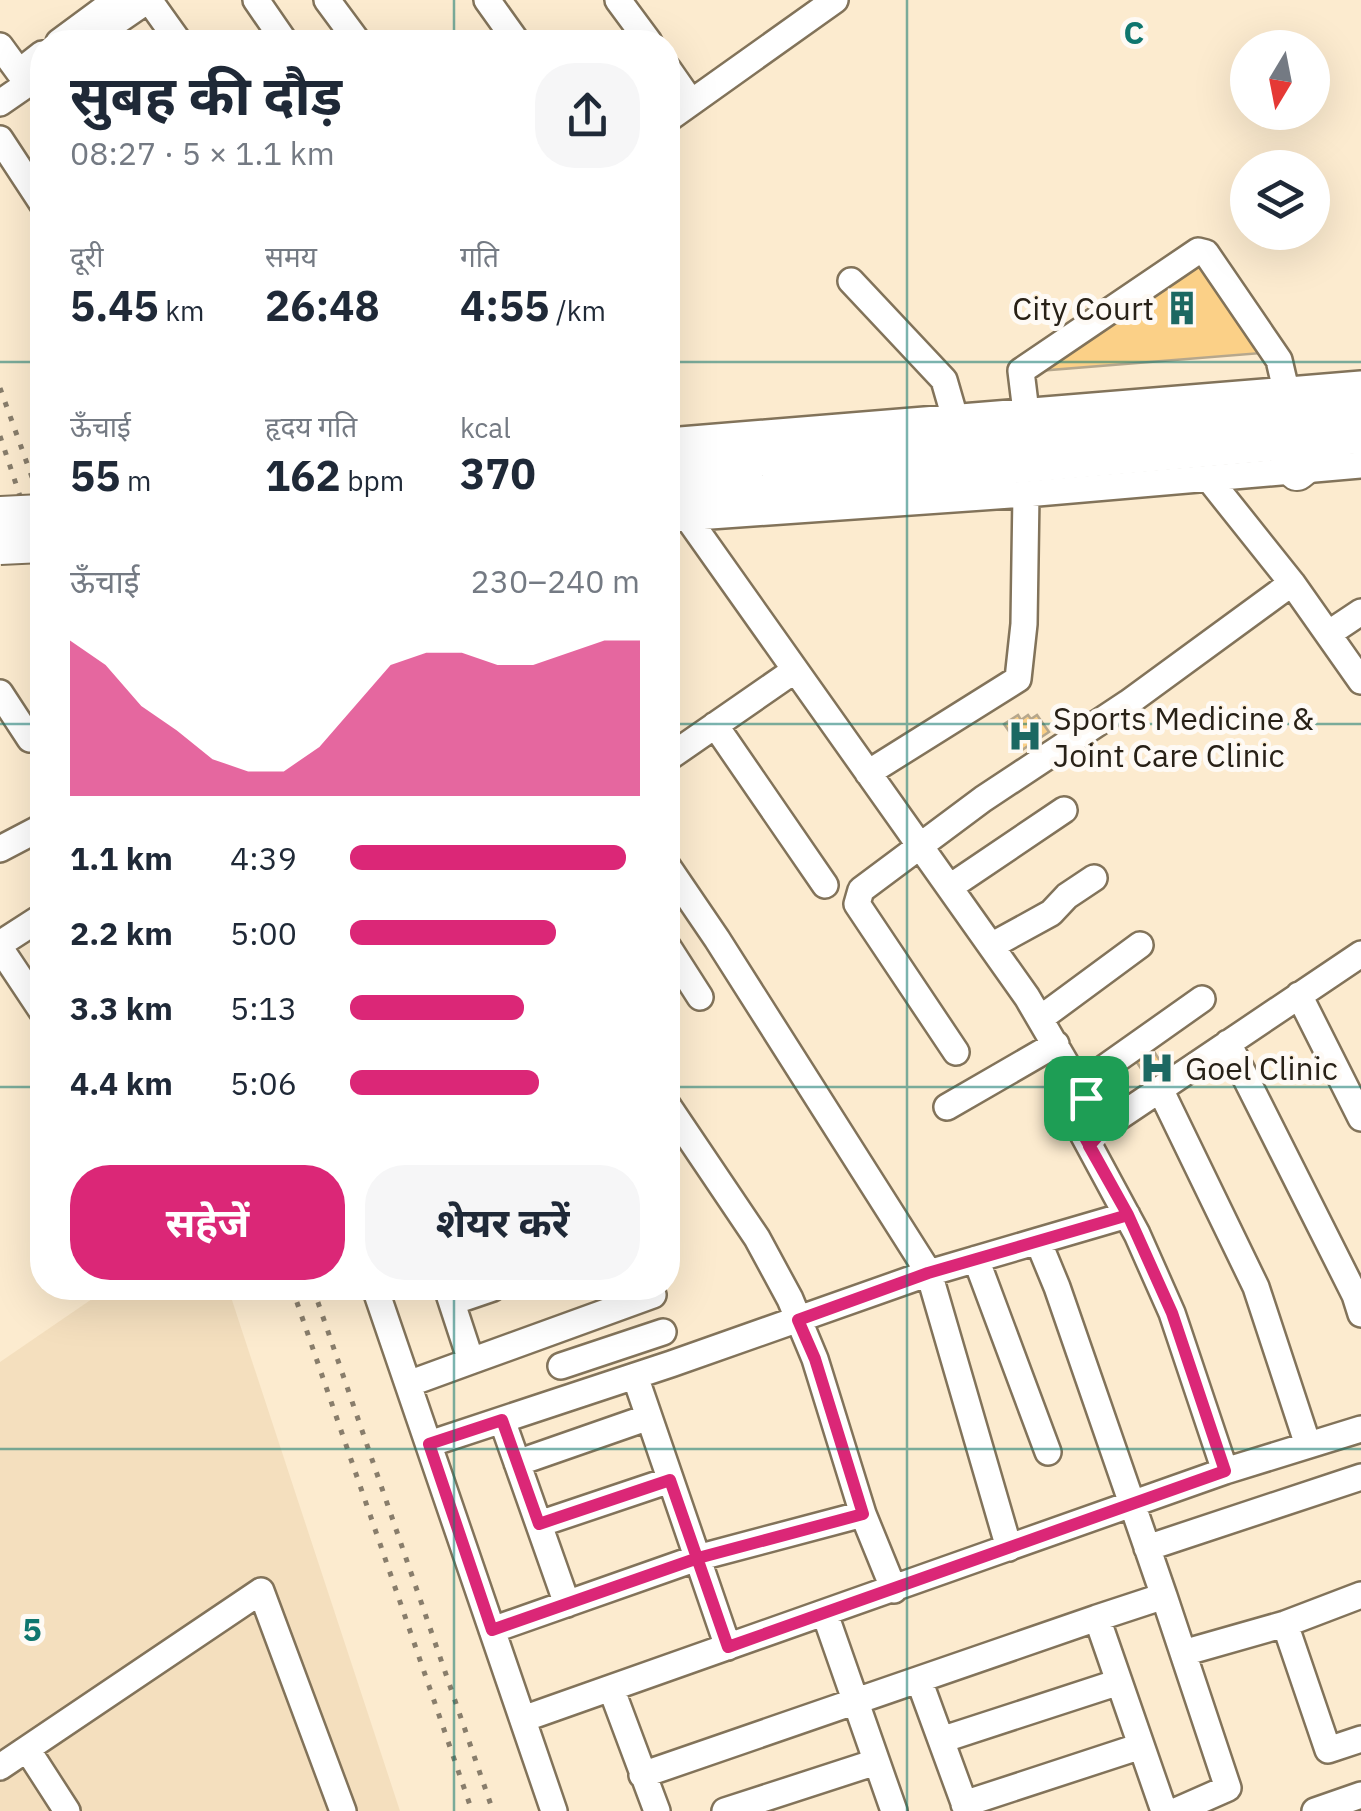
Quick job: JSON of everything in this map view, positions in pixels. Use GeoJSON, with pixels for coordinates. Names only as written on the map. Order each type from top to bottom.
{"type":"FeatureCollection","features":[{"type":"Feature","properties":{"kind":"highway"},"geometry":{"type":"LineString","coordinates":[[680,509],[1205,448],[1356,435]]}},
{"type":"Feature","properties":{"kind":"highway"},"geometry":{"type":"LineString","coordinates":[[1296,471],[1356,435]]}},
{"type":"Feature","properties":{"kind":"highway"},"geometry":{"type":"LineString","coordinates":[[680,465],[1205,448]]}},
{"type":"Feature","properties":{"kind":"highway"},"geometry":{"type":"LineString","coordinates":[[0,516],[30,515]]}},
{"type":"Feature","properties":{"kind":"highway"},"geometry":{"type":"LineString","coordinates":[[0,545],[30,543]]}},
{"type":"Feature","properties":{"kind":"street"},"geometry":{"type":"LineString","coordinates":[[75,30],[116,0]]}},
{"type":"Feature","properties":{"kind":"street"},"geometry":{"type":"LineString","coordinates":[[104,30],[148,0],[170,30]]}},
{"type":"Feature","properties":{"kind":"street"},"geometry":{"type":"LineString","coordinates":[[256,0],[277,30]]}},
{"type":"Feature","properties":{"kind":"street"},"geometry":{"type":"LineString","coordinates":[[327,0],[349,30]]}},
{"type":"Feature","properties":{"kind":"street"},"geometry":{"type":"LineString","coordinates":[[487,0],[508,30]]}},
{"type":"Feature","properties":{"kind":"street"},"geometry":{"type":"LineString","coordinates":[[618,0],[639,30]]}},
{"type":"Feature","properties":{"kind":"street"},"geometry":{"type":"LineString","coordinates":[[680,110],[835,0]]}},
{"type":"Feature","properties":{"kind":"street"},"geometry":{"type":"LineString","coordinates":[[0,46],[21,78],[0,104]]}},
{"type":"Feature","properties":{"kind":"street"},"geometry":{"type":"LineString","coordinates":[[680,86],[691,102]]}},
{"type":"Feature","properties":{"kind":"street"},"geometry":{"type":"LineString","coordinates":[[0,140],[30,184]]}},
{"type":"Feature","properties":{"kind":"street"},"geometry":{"type":"LineString","coordinates":[[1026,412],[1020,371],[1198,250],[1206,253],[1278,360],[1286,390]]}},
{"type":"Feature","properties":{"kind":"street"},"geometry":{"type":"LineString","coordinates":[[851,280],[944,380],[955,418]]}},
{"type":"Feature","properties":{"kind":"street"},"geometry":{"type":"LineString","coordinates":[[680,440],[1361,384]]}},
{"type":"Feature","properties":{"kind":"street"},"geometry":{"type":"LineString","coordinates":[[680,510],[1026,494],[1205,448],[1296,471]]}},
{"type":"Feature","properties":{"kind":"street"},"geometry":{"type":"LineString","coordinates":[[1205,448],[1292,584],[1361,682]]}},
{"type":"Feature","properties":{"kind":"street"},"geometry":{"type":"LineString","coordinates":[[868,773],[1018,678],[1024,624],[1026,494]]}},
{"type":"Feature","properties":{"kind":"street"},"geometry":{"type":"LineString","coordinates":[[680,518],[922,847],[1040,1018],[1083,1092],[1110,1122]]}},
{"type":"Feature","properties":{"kind":"street"},"geometry":{"type":"LineString","coordinates":[[956,1052],[857,904],[861,890],[983,799],[1128,703],[1292,584]]}},
{"type":"Feature","properties":{"kind":"street"},"geometry":{"type":"LineString","coordinates":[[1328,634],[1361,612]]}},
{"type":"Feature","properties":{"kind":"street"},"geometry":{"type":"LineString","coordinates":[[680,750],[795,670]]}},
{"type":"Feature","properties":{"kind":"street"},"geometry":{"type":"LineString","coordinates":[[0,693],[30,738]]}},
{"type":"Feature","properties":{"kind":"street"},"geometry":{"type":"LineString","coordinates":[[716,725],[825,885]]}},
{"type":"Feature","properties":{"kind":"street"},"geometry":{"type":"LineString","coordinates":[[950,887],[1064,810]]}},
{"type":"Feature","properties":{"kind":"street"},"geometry":{"type":"LineString","coordinates":[[0,849],[30,833]]}},
{"type":"Feature","properties":{"kind":"street"},"geometry":{"type":"LineString","coordinates":[[991,946],[1051,912],[1094,878]]}},
{"type":"Feature","properties":{"kind":"street"},"geometry":{"type":"LineString","coordinates":[[680,885],[928,1273],[1009,1548]]}},
{"type":"Feature","properties":{"kind":"street"},"geometry":{"type":"LineString","coordinates":[[30,925],[0,946],[30,992]]}},
{"type":"Feature","properties":{"kind":"street"},"geometry":{"type":"LineString","coordinates":[[1040,1018],[1140,945]]}},
{"type":"Feature","properties":{"kind":"street"},"geometry":{"type":"LineString","coordinates":[[1089,1146],[1110,1122],[1361,954]]}},
{"type":"Feature","properties":{"kind":"street"},"geometry":{"type":"LineString","coordinates":[[680,966],[700,997]]}},
{"type":"Feature","properties":{"kind":"street"},"geometry":{"type":"LineString","coordinates":[[1299,995],[1361,1118]]}},
{"type":"Feature","properties":{"kind":"street"},"geometry":{"type":"LineString","coordinates":[[1202,998],[1083,1092],[1082,1124],[1089,1146],[1128,1215],[1172,1313],[1225,1471]]}},
{"type":"Feature","properties":{"kind":"street"},"geometry":{"type":"LineString","coordinates":[[1228,1043],[1361,1314]]}},
{"type":"Feature","properties":{"kind":"street"},"geometry":{"type":"LineString","coordinates":[[948,1107],[1056,1044]]}},
{"type":"Feature","properties":{"kind":"street"},"geometry":{"type":"LineString","coordinates":[[1160,1089],[1256,1287],[1308,1445]]}},
{"type":"Feature","properties":{"kind":"street"},"geometry":{"type":"LineString","coordinates":[[680,1124],[757,1238],[798,1320],[815,1359],[863,1514],[894,1590]]}},
{"type":"Feature","properties":{"kind":"street"},"geometry":{"type":"LineString","coordinates":[[429,1444],[928,1273],[1128,1215]]}},
{"type":"Feature","properties":{"kind":"street"},"geometry":{"type":"LineString","coordinates":[[1038,1242],[1058,1288],[1228,1788],[1176,1811]]}},
{"type":"Feature","properties":{"kind":"street"},"geometry":{"type":"LineString","coordinates":[[976,1259],[1048,1452]]}},
{"type":"Feature","properties":{"kind":"street"},"geometry":{"type":"LineString","coordinates":[[380,1300],[554,1811]]}},
{"type":"Feature","properties":{"kind":"street"},"geometry":{"type":"LineString","coordinates":[[452,1300],[471,1362]]}},
{"type":"Feature","properties":{"kind":"street"},"geometry":{"type":"LineString","coordinates":[[408,1384],[539,1338],[630,1300]]}},
{"type":"Feature","properties":{"kind":"street"},"geometry":{"type":"LineString","coordinates":[[654,1300],[671,1364]]}},
{"type":"Feature","properties":{"kind":"street"},"geometry":{"type":"LineString","coordinates":[[561,1366],[663,1332]]}},
{"type":"Feature","properties":{"kind":"street"},"geometry":{"type":"LineString","coordinates":[[539,1338],[559,1401]]}},
{"type":"Feature","properties":{"kind":"street"},"geometry":{"type":"LineString","coordinates":[[635,1376],[728,1647]]}},
{"type":"Feature","properties":{"kind":"street"},"geometry":{"type":"LineString","coordinates":[[517,1462],[649,1417]]}},
{"type":"Feature","properties":{"kind":"street"},"geometry":{"type":"LineString","coordinates":[[502,1420],[567,1604]]}},
{"type":"Feature","properties":{"kind":"street"},"geometry":{"type":"LineString","coordinates":[[522,1718],[1225,1471],[1361,1428]]}},
{"type":"Feature","properties":{"kind":"street"},"geometry":{"type":"LineString","coordinates":[[1147,1548],[1361,1477]]}},
{"type":"Feature","properties":{"kind":"street"},"geometry":{"type":"LineString","coordinates":[[539,1524],[670,1480]]}},
{"type":"Feature","properties":{"kind":"street"},"geometry":{"type":"LineString","coordinates":[[492,1630],[698,1558],[863,1514]]}},
{"type":"Feature","properties":{"kind":"street"},"geometry":{"type":"LineString","coordinates":[[0,1767],[261,1591],[343,1811]]}},
{"type":"Feature","properties":{"kind":"street"},"geometry":{"type":"LineString","coordinates":[[1183,1653],[1285,1624],[1361,1595]]}},
{"type":"Feature","properties":{"kind":"street"},"geometry":{"type":"LineString","coordinates":[[642,1775],[1164,1596]]}},
{"type":"Feature","properties":{"kind":"street"},"geometry":{"type":"LineString","coordinates":[[824,1614],[894,1811]]}},
{"type":"Feature","properties":{"kind":"street"},"geometry":{"type":"LineString","coordinates":[[1097,1618],[1164,1811]]}},
{"type":"Feature","properties":{"kind":"street"},"geometry":{"type":"LineString","coordinates":[[1285,1624],[1328,1750],[1361,1740]]}},
{"type":"Feature","properties":{"kind":"street"},"geometry":{"type":"LineString","coordinates":[[919,1680],[966,1807],[1142,1746]]}},
{"type":"Feature","properties":{"kind":"street"},"geometry":{"type":"LineString","coordinates":[[941,1740],[1120,1682]]}},
{"type":"Feature","properties":{"kind":"street"},"geometry":{"type":"LineString","coordinates":[[611,1688],[657,1811]]}},
{"type":"Feature","properties":{"kind":"street"},"geometry":{"type":"LineString","coordinates":[[27,1749],[67,1811]]}},
{"type":"Feature","properties":{"kind":"street"},"geometry":{"type":"LineString","coordinates":[[725,1811],[876,1762]]}},
{"type":"Feature","properties":{"kind":"street"},"geometry":{"type":"LineString","coordinates":[[1315,1811],[1361,1795]]}},
{"type":"Feature","properties":{"kind":"shaded area"},"geometry":{"type":"Polygon","coordinates":[[[90,1300],[232,1300],[400,1811],[0,1811],[0,1362],[90,1300]]]}},
{"type":"Feature","properties":{"kind":"building","name":"City Court"},"geometry":{"type":"Polygon","coordinates":[[[1200,262],[1262,353],[1037,371],[1200,262]]]}},
{"type":"Feature","properties":{"kind":"building"},"geometry":{"type":"Polygon","coordinates":[[[1018,715],[1021,720],[1037,715],[1049,732],[1022,750],[1004,724],[1018,715]]]}},
{"type":"Feature","properties":{"kind":"building"},"geometry":{"type":"Polygon","coordinates":[[[1153,1050],[1171,1078],[1154,1088],[1136,1061],[1153,1050]]]}},
{"type":"Feature","properties":{"kind":"railway"},"geometry":{"type":"LineString","coordinates":[[0,388],[30,472]]}},
{"type":"Feature","properties":{"kind":"railway"},"geometry":{"type":"LineString","coordinates":[[0,436],[30,526]]}},
{"type":"Feature","properties":{"kind":"railway"},"geometry":{"type":"LineString","coordinates":[[296,1300],[472,1811]]}},
{"type":"Feature","properties":{"kind":"railway"},"geometry":{"type":"LineString","coordinates":[[317,1300],[493,1811]]}},
{"type":"Feature","properties":{"kind":"place","name":"City Court"},"geometry":{"type":"Point","coordinates":[1182,308]}},
{"type":"Feature","properties":{"kind":"place","name":"Sports Medicine & Joint Care Clinic"},"geometry":{"type":"Point","coordinates":[1025,736]}},
{"type":"Feature","properties":{"kind":"place","name":"Goel Clinic"},"geometry":{"type":"Point","coordinates":[1157,1068]}},
{"type":"Feature","properties":{"kind":"route"},"geometry":{"type":"LineString","coordinates":[[1086,1098],[1083,1134],[1089,1146],[1128,1215],[928,1273],[798,1320],[815,1359],[863,1514],[698,1558],[492,1630],[429,1444],[502,1420],[539,1524],[670,1480],[698,1558],[728,1647],[1225,1471],[1172,1313],[1128,1215],[1089,1146],[1110,1122],[1086,1098]]}}]}
